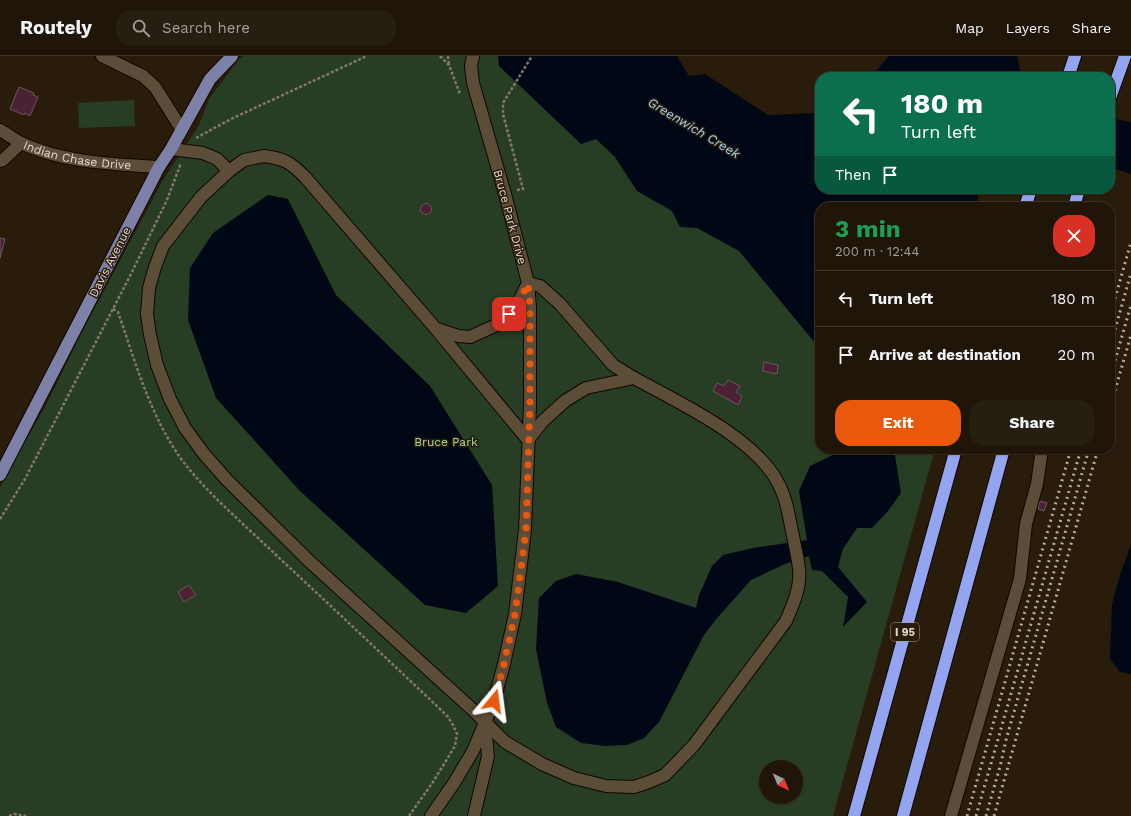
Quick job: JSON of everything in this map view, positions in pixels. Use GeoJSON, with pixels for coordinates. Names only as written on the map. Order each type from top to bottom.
{"type":"FeatureCollection","features":[{"type":"Feature","properties":{"kind":"highway"},"geometry":{"type":"LineString","coordinates":[[1070,72],[1075,56]]}},
{"type":"Feature","properties":{"kind":"highway"},"geometry":{"type":"LineString","coordinates":[[1115,84],[1125,56]]}},
{"type":"Feature","properties":{"kind":"highway","name":"I 95"},"geometry":{"type":"LineString","coordinates":[[854,816],[955,454]]}},
{"type":"Feature","properties":{"kind":"highway"},"geometry":{"type":"LineString","coordinates":[[903,816],[1003,454]]}},
{"type":"Feature","properties":{"kind":"main road","name":"Davis Avenue"},"geometry":{"type":"LineString","coordinates":[[0,475],[159,167],[171,149],[210,79],[232,56]]}},
{"type":"Feature","properties":{"kind":"street"},"geometry":{"type":"LineString","coordinates":[[102,56],[143,76],[155,87],[182,130]]}},
{"type":"Feature","properties":{"kind":"street","name":"Bruce Park Drive"},"geometry":{"type":"LineString","coordinates":[[431,816],[454,783],[473,751],[494,701],[515,614],[526,530],[530,405],[530,308],[528,284],[505,194],[473,83],[471,66],[473,56]]}},
{"type":"Feature","properties":{"kind":"street","name":"Indian Chase Drive"},"geometry":{"type":"LineString","coordinates":[[0,130],[21,143],[65,158],[110,164],[159,167]]}},
{"type":"Feature","properties":{"kind":"street"},"geometry":{"type":"LineString","coordinates":[[0,161],[21,143]]}},
{"type":"Feature","properties":{"kind":"street"},"geometry":{"type":"LineString","coordinates":[[171,149],[203,153],[216,159],[229,171]]}},
{"type":"Feature","properties":{"kind":"street"},"geometry":{"type":"LineString","coordinates":[[436,329],[458,336],[470,337],[502,323],[517,305],[528,284],[540,286],[560,304],[613,365],[686,406],[728,432],[760,458],[778,482],[786,502],[800,570],[795,602],[786,621],[694,745],[665,775],[634,787],[606,786],[574,778],[542,764],[505,742],[468,705],[309,561],[226,480],[185,428],[170,399],[157,365],[150,335],[147,314],[149,288],[154,267],[163,246],[201,197],[229,171],[244,160],[264,156],[282,159],[295,167],[305,177],[436,329],[528,440],[543,421],[565,400],[586,388],[634,378]]}},
{"type":"Feature","properties":{"kind":"street"},"geometry":{"type":"LineString","coordinates":[[951,816],[1020,579],[1026,524],[1037,484],[1041,454]]}},
{"type":"Feature","properties":{"kind":"street"},"geometry":{"type":"LineString","coordinates":[[474,816],[488,756],[485,723]]}},
{"type":"Feature","properties":{"kind":"path"},"geometry":{"type":"LineString","coordinates":[[0,519],[25,479],[113,309],[167,200],[185,150],[192,140],[231,119],[367,56]]}},
{"type":"Feature","properties":{"kind":"path"},"geometry":{"type":"LineString","coordinates":[[448,56],[449,65]]}},
{"type":"Feature","properties":{"kind":"path"},"geometry":{"type":"LineString","coordinates":[[513,192],[523,189],[503,114],[503,103],[532,56]]}},
{"type":"Feature","properties":{"kind":"path"},"geometry":{"type":"LineString","coordinates":[[113,309],[118,312],[146,393],[156,417],[179,456],[192,472],[226,508],[439,708],[448,717],[453,725],[457,734],[455,746],[433,782],[409,816]]}},
{"type":"Feature","properties":{"kind":"path"},"geometry":{"type":"LineString","coordinates":[[9,816],[15,814],[26,816]]}},
{"type":"Feature","properties":{"kind":"green space","name":"Bruce Park"},"geometry":{"type":"Polygon","coordinates":[[[244,56],[538,56],[815,224],[815,454],[934,454],[833,816],[0,816],[0,488],[44,409],[82,332],[163,180],[199,125],[209,99],[239,59],[244,56]]]}},
{"type":"Feature","properties":{"kind":"green space"},"geometry":{"type":"Polygon","coordinates":[[[134,100],[135,126],[79,128],[78,103],[134,100]]]}},
{"type":"Feature","properties":{"kind":"water","name":"Greenwich Creek"},"geometry":{"type":"Polygon","coordinates":[[[498,56],[677,56],[689,76],[705,74],[768,115],[815,113],[815,194],[978,194],[978,202],[815,202],[815,343],[739,251],[697,228],[680,227],[672,211],[637,191],[615,157],[596,139],[581,144],[499,66],[498,56]]]}},
{"type":"Feature","properties":{"kind":"water"},"geometry":{"type":"Polygon","coordinates":[[[889,56],[1017,56],[1021,72],[875,72],[889,56]]]}},
{"type":"Feature","properties":{"kind":"water"},"geometry":{"type":"Polygon","coordinates":[[[1115,119],[1131,122],[1131,174],[1115,169],[1115,119]]]}},
{"type":"Feature","properties":{"kind":"water"},"geometry":{"type":"Polygon","coordinates":[[[268,195],[288,199],[336,295],[430,386],[492,485],[498,586],[466,613],[425,605],[300,491],[216,398],[188,320],[190,268],[213,233],[268,195]]]}},
{"type":"Feature","properties":{"kind":"water"},"geometry":{"type":"Polygon","coordinates":[[[835,454],[895,454],[901,493],[888,511],[872,528],[857,528],[843,549],[838,567],[867,602],[843,627],[848,597],[822,571],[812,570],[809,556],[785,564],[751,580],[718,617],[704,635],[659,722],[644,738],[627,745],[605,746],[581,743],[556,727],[547,703],[536,649],[539,598],[556,581],[576,574],[618,582],[696,608],[699,595],[712,566],[723,555],[753,548],[807,540],[799,491],[810,466],[835,454]]]}},
{"type":"Feature","properties":{"kind":"water"},"geometry":{"type":"Polygon","coordinates":[[[1131,545],[1131,674],[1120,672],[1110,659],[1112,604],[1121,572],[1131,545]]]}},
{"type":"Feature","properties":{"kind":"building"},"geometry":{"type":"Polygon","coordinates":[[[19,87],[34,93],[33,95],[38,97],[30,116],[10,109],[19,87]]]}},
{"type":"Feature","properties":{"kind":"building"},"geometry":{"type":"Polygon","coordinates":[[[426,203],[430,205],[432,209],[430,213],[426,215],[422,213],[420,209],[422,205],[426,203]]]}},
{"type":"Feature","properties":{"kind":"building"},"geometry":{"type":"Polygon","coordinates":[[[0,238],[5,239],[0,258],[0,238]]]}},
{"type":"Feature","properties":{"kind":"building"},"geometry":{"type":"Polygon","coordinates":[[[764,362],[778,365],[777,374],[763,371],[764,362]]]}},
{"type":"Feature","properties":{"kind":"building"},"geometry":{"type":"Polygon","coordinates":[[[728,380],[740,386],[736,392],[742,396],[738,405],[713,391],[717,383],[724,386],[728,380]]]}},
{"type":"Feature","properties":{"kind":"building"},"geometry":{"type":"Polygon","coordinates":[[[1040,501],[1047,503],[1044,511],[1038,509],[1040,501]]]}},
{"type":"Feature","properties":{"kind":"building"},"geometry":{"type":"Polygon","coordinates":[[[189,585],[196,595],[184,602],[178,592],[189,585]]]}},
{"type":"Feature","properties":{"kind":"railway"},"geometry":{"type":"LineString","coordinates":[[1115,298],[1131,242]]}},
{"type":"Feature","properties":{"kind":"railway"},"geometry":{"type":"LineString","coordinates":[[1115,329],[1131,273]]}},
{"type":"Feature","properties":{"kind":"railway"},"geometry":{"type":"LineString","coordinates":[[1115,361],[1131,305]]}},
{"type":"Feature","properties":{"kind":"railway"},"geometry":{"type":"LineString","coordinates":[[1115,391],[1131,335]]}},
{"type":"Feature","properties":{"kind":"railway"},"geometry":{"type":"LineString","coordinates":[[967,816],[1070,454]]}},
{"type":"Feature","properties":{"kind":"railway"},"geometry":{"type":"LineString","coordinates":[[976,816],[1080,454]]}},
{"type":"Feature","properties":{"kind":"railway"},"geometry":{"type":"LineString","coordinates":[[986,816],[1006,740],[1088,454]]}},
{"type":"Feature","properties":{"kind":"railway"},"geometry":{"type":"LineString","coordinates":[[994,816],[1097,454]]}},
{"type":"Feature","properties":{"kind":"route"},"geometry":{"type":"LineString","coordinates":[[494,701],[515,614],[526,530],[530,405],[530,308],[528,284],[517,305],[509,314]]}}]}
